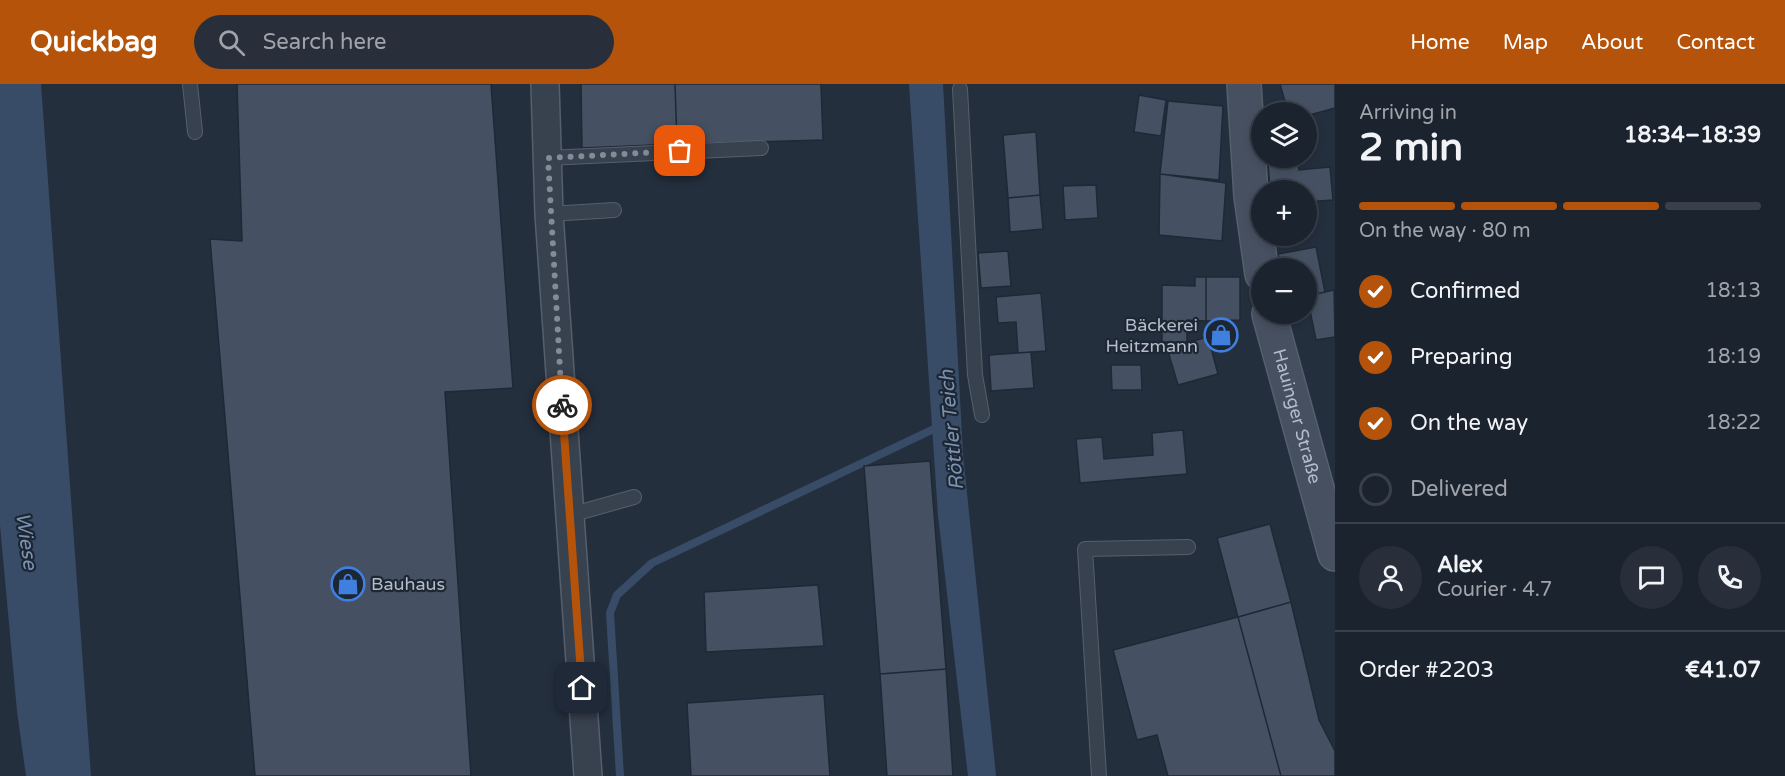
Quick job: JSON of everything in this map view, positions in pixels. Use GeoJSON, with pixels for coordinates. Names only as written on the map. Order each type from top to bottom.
{"type":"FeatureCollection","features":[{"type":"Feature","properties":{"kind":"street"},"geometry":{"type":"LineString","coordinates":[[545,84],[549,214],[588,776]]}},
{"type":"Feature","properties":{"kind":"street"},"geometry":{"type":"LineString","coordinates":[[1244,84],[1259,258]]}},
{"type":"Feature","properties":{"kind":"street","name":"Hauinger Straße"},"geometry":{"type":"LineString","coordinates":[[1272,324],[1335,554]]}},
{"type":"Feature","properties":{"kind":"lane"},"geometry":{"type":"LineString","coordinates":[[190,84],[195,132]]}},
{"type":"Feature","properties":{"kind":"lane"},"geometry":{"type":"LineString","coordinates":[[960,89],[975,375],[982,415]]}},
{"type":"Feature","properties":{"kind":"lane"},"geometry":{"type":"LineString","coordinates":[[548,158],[761,148]]}},
{"type":"Feature","properties":{"kind":"lane"},"geometry":{"type":"LineString","coordinates":[[549,214],[614,210]]}},
{"type":"Feature","properties":{"kind":"lane"},"geometry":{"type":"LineString","coordinates":[[570,515],[634,497]]}},
{"type":"Feature","properties":{"kind":"lane"},"geometry":{"type":"LineString","coordinates":[[1099,776],[1085,549],[1188,547]]}},
{"type":"Feature","properties":{"kind":"water","name":"Wiese"},"geometry":{"type":"Polygon","coordinates":[[[0,84],[41,84],[91,776],[26,776],[17,711],[0,525],[0,84]]]}},
{"type":"Feature","properties":{"kind":"water","name":"Röttler Teich"},"geometry":{"type":"Polygon","coordinates":[[[909,84],[943,84],[963,454],[996,776],[968,776],[938,515],[909,84]]]}},
{"type":"Feature","properties":{"kind":"building","name":"Bauhaus"},"geometry":{"type":"Polygon","coordinates":[[[237,84],[491,84],[513,388],[445,392],[471,776],[255,776],[210,239],[242,241],[237,84]]]}},
{"type":"Feature","properties":{"kind":"building"},"geometry":{"type":"Polygon","coordinates":[[[581,84],[675,84],[677,144],[582,148],[581,84]]]}},
{"type":"Feature","properties":{"kind":"building"},"geometry":{"type":"Polygon","coordinates":[[[675,84],[821,84],[823,140],[677,144],[675,84]]]}},
{"type":"Feature","properties":{"kind":"building"},"geometry":{"type":"Polygon","coordinates":[[[1280,84],[1335,84],[1335,108],[1317,113],[1317,102],[1285,102],[1280,84]]]}},
{"type":"Feature","properties":{"kind":"building"},"geometry":{"type":"Polygon","coordinates":[[[1139,95],[1166,100],[1161,136],[1134,132],[1139,95]]]}},
{"type":"Feature","properties":{"kind":"building"},"geometry":{"type":"Polygon","coordinates":[[[1168,101],[1223,106],[1219,180],[1160,174],[1168,101]]]}},
{"type":"Feature","properties":{"kind":"building"},"geometry":{"type":"Polygon","coordinates":[[[1036,132],[1040,195],[1008,198],[1003,135],[1036,132]]]}},
{"type":"Feature","properties":{"kind":"building"},"geometry":{"type":"Polygon","coordinates":[[[1330,167],[1333,200],[1317,201],[1317,180],[1269,180],[1268,168],[1299,168],[1299,170],[1330,167]]]}},
{"type":"Feature","properties":{"kind":"building"},"geometry":{"type":"Polygon","coordinates":[[[1160,174],[1226,183],[1222,241],[1159,235],[1160,174]]]}},
{"type":"Feature","properties":{"kind":"building"},"geometry":{"type":"Polygon","coordinates":[[[1096,185],[1098,218],[1065,220],[1063,186],[1096,185]]]}},
{"type":"Feature","properties":{"kind":"building"},"geometry":{"type":"Polygon","coordinates":[[[1040,195],[1043,229],[1010,232],[1008,198],[1040,195]]]}},
{"type":"Feature","properties":{"kind":"building"},"geometry":{"type":"Polygon","coordinates":[[[1316,247],[1325,292],[1317,294],[1317,258],[1279,258],[1278,254],[1316,247]]]}},
{"type":"Feature","properties":{"kind":"building"},"geometry":{"type":"Polygon","coordinates":[[[1008,251],[1011,286],[981,288],[978,253],[1008,251]]]}},
{"type":"Feature","properties":{"kind":"building"},"geometry":{"type":"Polygon","coordinates":[[[1195,277],[1206,277],[1206,321],[1187,320],[1187,342],[1162,342],[1162,285],[1195,286],[1195,277]]]}},
{"type":"Feature","properties":{"kind":"building"},"geometry":{"type":"Polygon","coordinates":[[[1206,277],[1240,277],[1240,320],[1206,321],[1206,277]]]}},
{"type":"Feature","properties":{"kind":"building"},"geometry":{"type":"Polygon","coordinates":[[[1334,290],[1335,337],[1316,340],[1313,324],[1317,324],[1317,294],[1334,290]]]}},
{"type":"Feature","properties":{"kind":"building"},"geometry":{"type":"Polygon","coordinates":[[[1041,293],[1046,351],[1018,353],[1016,322],[998,323],[996,297],[1041,293]]]}},
{"type":"Feature","properties":{"kind":"building"},"geometry":{"type":"Polygon","coordinates":[[[1208,337],[1218,374],[1178,385],[1167,348],[1208,337]]]}},
{"type":"Feature","properties":{"kind":"building"},"geometry":{"type":"Polygon","coordinates":[[[1031,352],[1034,388],[991,391],[989,355],[1031,352]]]}},
{"type":"Feature","properties":{"kind":"building"},"geometry":{"type":"Polygon","coordinates":[[[1111,365],[1141,365],[1142,390],[1112,390],[1111,365]]]}},
{"type":"Feature","properties":{"kind":"building"},"geometry":{"type":"Polygon","coordinates":[[[1183,430],[1187,474],[1080,483],[1076,439],[1102,437],[1104,459],[1153,455],[1152,433],[1183,430]]]}},
{"type":"Feature","properties":{"kind":"building"},"geometry":{"type":"Polygon","coordinates":[[[930,461],[946,669],[880,674],[864,466],[930,461]]]}},
{"type":"Feature","properties":{"kind":"building"},"geometry":{"type":"Polygon","coordinates":[[[1270,524],[1291,602],[1238,617],[1217,538],[1270,524]]]}},
{"type":"Feature","properties":{"kind":"building"},"geometry":{"type":"Polygon","coordinates":[[[818,585],[824,646],[706,652],[704,592],[818,585]]]}},
{"type":"Feature","properties":{"kind":"building"},"geometry":{"type":"Polygon","coordinates":[[[1291,602],[1319,720],[1335,751],[1335,776],[1281,776],[1238,617],[1291,602]]]}},
{"type":"Feature","properties":{"kind":"building"},"geometry":{"type":"Polygon","coordinates":[[[1238,617],[1281,776],[1168,776],[1157,735],[1137,740],[1113,650],[1238,617]]]}},
{"type":"Feature","properties":{"kind":"building"},"geometry":{"type":"Polygon","coordinates":[[[946,669],[953,776],[887,776],[880,674],[946,669]]]}},
{"type":"Feature","properties":{"kind":"building"},"geometry":{"type":"Polygon","coordinates":[[[824,694],[830,776],[691,776],[687,703],[824,694]]]}},
{"type":"Feature","properties":{"kind":"waterway","name":"Röttler Teich"},"geometry":{"type":"LineString","coordinates":[[620,776],[610,613],[617,595],[652,563],[940,426]]}},
{"type":"Feature","properties":{"kind":"way so far"},"geometry":{"type":"LineString","coordinates":[[562,405],[549,214],[548,158],[680,151]]}},
{"type":"Feature","properties":{"kind":"place","name":"Bäckerei Heitzmann"},"geometry":{"type":"Point","coordinates":[1221,335]}},
{"type":"Feature","properties":{"kind":"place","name":"Bauhaus"},"geometry":{"type":"Point","coordinates":[348,584]}},
{"type":"Feature","properties":{"kind":"route"},"geometry":{"type":"LineString","coordinates":[[562,405],[582,688]]}}]}
